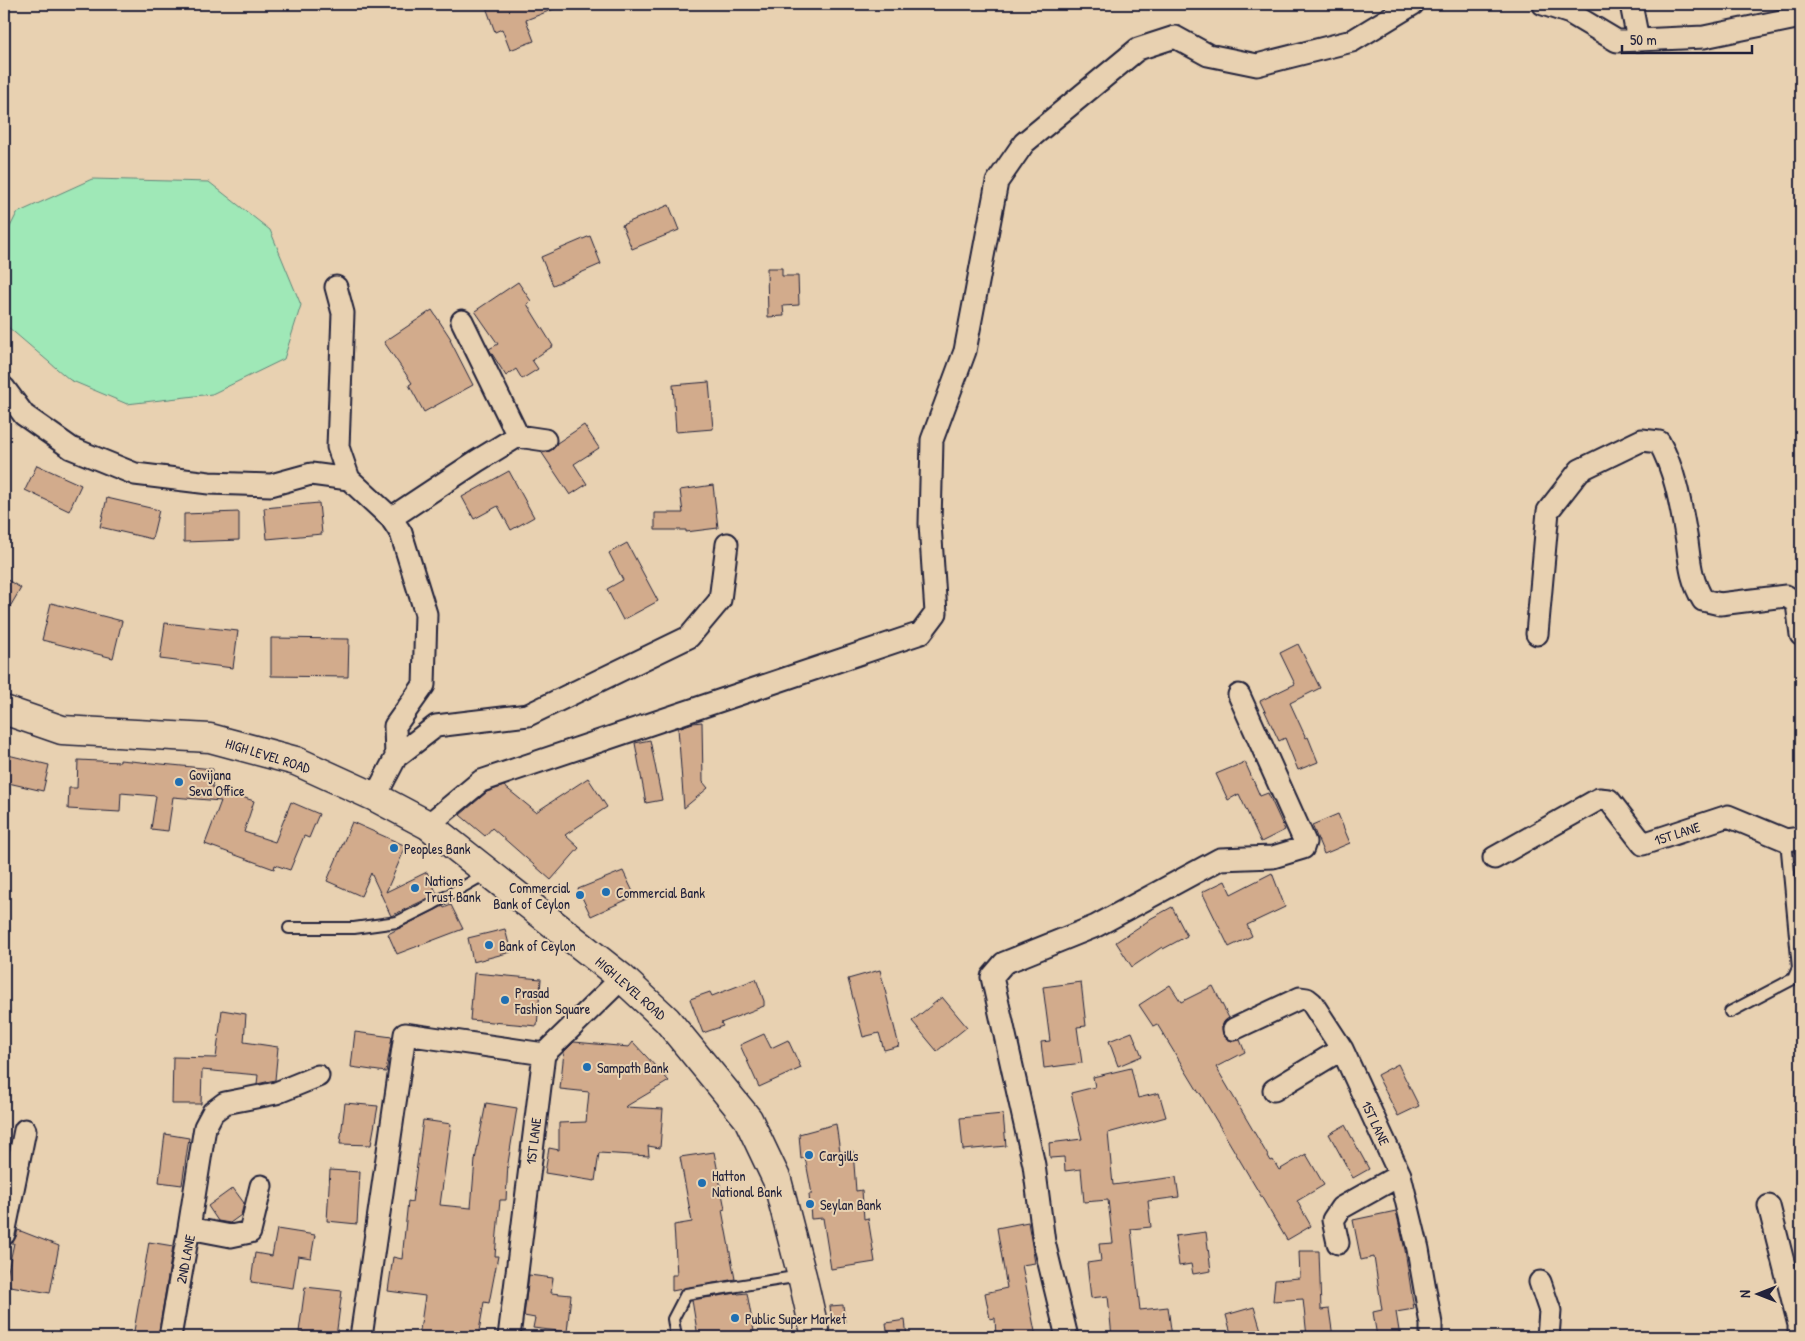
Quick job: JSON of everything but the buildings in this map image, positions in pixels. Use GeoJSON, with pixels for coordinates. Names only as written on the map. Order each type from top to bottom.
{"type":"FeatureCollection","features":[{"type":"Feature","properties":{"kind":"highway","name":"HIGH LEVEL ROAD"},"geometry":{"type":"LineString","coordinates":[[4,710],[62,730],[210,738],[296,761],[375,797],[428,825],[622,978],[667,1020],[748,1119],[777,1180],[816,1337]]}},
{"type":"Feature","properties":{"kind":"street"},"geometry":{"type":"LineString","coordinates":[[428,825],[481,781],[921,633],[936,613],[930,524],[932,440],[965,351],[997,182],[1024,144],[1138,49],[1175,37],[1208,55],[1257,65],[1352,41],[1413,4]]}},
{"type":"Feature","properties":{"kind":"street"},"geometry":{"type":"LineString","coordinates":[[1543,4],[1570,13],[1617,41],[1704,36],[1801,17]]}},
{"type":"Feature","properties":{"kind":"street"},"geometry":{"type":"LineString","coordinates":[[1631,4],[1638,40]]}},
{"type":"Feature","properties":{"kind":"street"},"geometry":{"type":"LineString","coordinates":[[336,287],[343,312],[338,447],[349,479],[390,518],[401,534],[426,614],[424,685],[395,726],[396,757]]}},
{"type":"Feature","properties":{"kind":"street"},"geometry":{"type":"LineString","coordinates":[[462,321],[518,436]]}},
{"type":"Feature","properties":{"kind":"street"},"geometry":{"type":"LineString","coordinates":[[4,388],[24,415],[71,448],[135,474],[209,483],[271,485],[311,474],[349,479]]}},
{"type":"Feature","properties":{"kind":"street"},"geometry":{"type":"LineString","coordinates":[[390,518],[518,436],[545,440]]}},
{"type":"Feature","properties":{"kind":"street"},"geometry":{"type":"LineString","coordinates":[[1537,634],[1548,511],[1580,470],[1642,440],[1659,442],[1666,455],[1679,495],[1694,585],[1703,600],[1720,604],[1786,596],[1797,603],[1801,635]]}},
{"type":"Feature","properties":{"kind":"street"},"geometry":{"type":"LineString","coordinates":[[375,797],[396,757],[436,726],[528,715],[689,637],[720,600],[727,544]]}},
{"type":"Feature","properties":{"kind":"street"},"geometry":{"type":"LineString","coordinates":[[1067,1337],[1044,1242],[1034,1165],[992,977],[1004,962],[1096,926],[1220,859],[1273,857],[1303,848],[1305,842],[1239,694]]}},
{"type":"Feature","properties":{"kind":"street","name":"1ST LANE"},"geometry":{"type":"LineString","coordinates":[[1494,858],[1599,799],[1609,800],[1643,844],[1728,816],[1793,839]]}},
{"type":"Feature","properties":{"kind":"street"},"geometry":{"type":"LineString","coordinates":[[361,1337],[405,1034],[544,1054],[622,978]]}},
{"type":"Feature","properties":{"kind":"street","name":"1ST LANE"},"geometry":{"type":"LineString","coordinates":[[1234,1029],[1300,998],[1307,999],[1312,1003],[1342,1049],[1400,1175],[1418,1249],[1430,1324],[1430,1337]]}},
{"type":"Feature","properties":{"kind":"street"},"geometry":{"type":"LineString","coordinates":[[1274,1090],[1342,1049]]}},
{"type":"Feature","properties":{"kind":"street","name":"1ST LANE"},"geometry":{"type":"LineString","coordinates":[[509,1337],[544,1054]]}},
{"type":"Feature","properties":{"kind":"street"},"geometry":{"type":"LineString","coordinates":[[189,1228],[205,1127],[213,1112],[225,1103],[276,1093],[318,1076]]}},
{"type":"Feature","properties":{"kind":"street"},"geometry":{"type":"LineString","coordinates":[[4,1234],[25,1130]]}},
{"type":"Feature","properties":{"kind":"street"},"geometry":{"type":"LineString","coordinates":[[1338,1243],[1333,1220],[1341,1208],[1400,1175]]}},
{"type":"Feature","properties":{"kind":"street","name":"2ND LANE"},"geometry":{"type":"LineString","coordinates":[[170,1337],[189,1228],[231,1236],[250,1232],[261,1186]]}},
{"type":"Feature","properties":{"kind":"street"},"geometry":{"type":"LineString","coordinates":[[1770,1206],[1799,1325],[1799,1337]]}},
{"type":"Feature","properties":{"kind":"street"},"geometry":{"type":"LineString","coordinates":[[1540,1282],[1550,1311],[1548,1337]]}},
{"type":"Feature","properties":{"kind":"lane"},"geometry":{"type":"LineString","coordinates":[[1730,1012],[1793,979],[1798,968],[1793,839]]}},
{"type":"Feature","properties":{"kind":"lane"},"geometry":{"type":"LineString","coordinates":[[289,928],[354,928],[397,922],[433,904],[488,872]]}},
{"type":"Feature","properties":{"kind":"lane"},"geometry":{"type":"LineString","coordinates":[[676,1337],[673,1319],[686,1294],[802,1276]]}},
{"type":"Feature","properties":{"kind":"green space"},"geometry":{"type":"Polygon","coordinates":[[[92,179],[209,182],[270,230],[301,305],[284,359],[212,394],[127,404],[70,380],[8,327],[4,314],[4,239],[17,213],[92,179]]]}},
{"type":"Feature","properties":{"kind":"place","name":"Govijana Seva Office"},"geometry":{"type":"Point","coordinates":[179,782]}},
{"type":"Feature","properties":{"kind":"place","name":"Peoples Bank"},"geometry":{"type":"Point","coordinates":[394,848]}},
{"type":"Feature","properties":{"kind":"place","name":"Nations Trust Bank"},"geometry":{"type":"Point","coordinates":[415,888]}},
{"type":"Feature","properties":{"kind":"place","name":"Commercial Bank"},"geometry":{"type":"Point","coordinates":[606,892]}},
{"type":"Feature","properties":{"kind":"place","name":"Commercial Bank of Ceylon"},"geometry":{"type":"Point","coordinates":[580,895]}},
{"type":"Feature","properties":{"kind":"place","name":"Bank of Ceylon"},"geometry":{"type":"Point","coordinates":[489,945]}},
{"type":"Feature","properties":{"kind":"place","name":"Prasad Fashion Square"},"geometry":{"type":"Point","coordinates":[505,1000]}},
{"type":"Feature","properties":{"kind":"place","name":"Sampath Bank"},"geometry":{"type":"Point","coordinates":[587,1067]}},
{"type":"Feature","properties":{"kind":"place","name":"Cargills"},"geometry":{"type":"Point","coordinates":[809,1155]}},
{"type":"Feature","properties":{"kind":"place","name":"Hatton National Bank"},"geometry":{"type":"Point","coordinates":[702,1183]}},
{"type":"Feature","properties":{"kind":"place","name":"Seylan Bank"},"geometry":{"type":"Point","coordinates":[810,1204]}},
{"type":"Feature","properties":{"kind":"place","name":"Public Super Market"},"geometry":{"type":"Point","coordinates":[735,1318]}}]}
